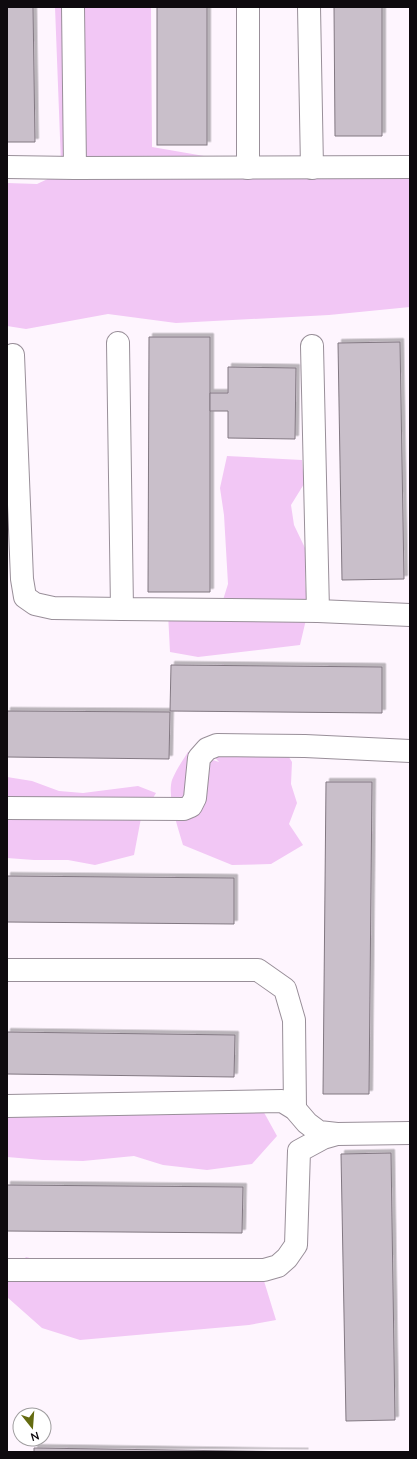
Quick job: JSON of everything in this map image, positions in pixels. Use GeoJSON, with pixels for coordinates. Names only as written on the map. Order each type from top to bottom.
{"type":"FeatureCollection","features":[{"type":"Feature","properties":{"kind":"lane"},"geometry":{"type":"LineString","coordinates":[[73,7],[75,168]]}},
{"type":"Feature","properties":{"kind":"lane"},"geometry":{"type":"LineString","coordinates":[[248,7],[248,168]]}},
{"type":"Feature","properties":{"kind":"lane"},"geometry":{"type":"LineString","coordinates":[[309,7],[312,168]]}},
{"type":"Feature","properties":{"kind":"lane"},"geometry":{"type":"LineString","coordinates":[[7,167],[410,167]]}},
{"type":"Feature","properties":{"kind":"lane"},"geometry":{"type":"LineString","coordinates":[[118,343],[122,609]]}},
{"type":"Feature","properties":{"kind":"lane"},"geometry":{"type":"LineString","coordinates":[[312,346],[318,611]]}},
{"type":"Feature","properties":{"kind":"lane"},"geometry":{"type":"LineString","coordinates":[[13,354],[22,579],[25,597],[35,604],[53,608],[318,611],[410,615]]}},
{"type":"Feature","properties":{"kind":"lane"},"geometry":{"type":"LineString","coordinates":[[7,808],[184,809],[191,806],[195,798],[199,758],[207,749],[217,745],[305,746],[410,751]]}},
{"type":"Feature","properties":{"kind":"lane"},"geometry":{"type":"LineString","coordinates":[[7,970],[258,970],[285,988],[294,1020],[295,1109]]}},
{"type":"Feature","properties":{"kind":"lane"},"geometry":{"type":"LineString","coordinates":[[7,1106],[282,1101],[295,1109],[307,1123],[319,1132],[337,1134],[410,1133]]}},
{"type":"Feature","properties":{"kind":"lane"},"geometry":{"type":"LineString","coordinates":[[7,1270],[264,1270],[278,1266],[287,1258],[296,1245],[299,1151],[322,1138],[337,1134]]}},
{"type":"Feature","properties":{"kind":"shaded area"},"geometry":{"type":"Polygon","coordinates":[[[55,7],[151,7],[152,147],[210,157],[342,159],[410,155],[410,307],[329,315],[176,323],[108,314],[26,329],[7,326],[7,183],[37,184],[52,177],[61,164],[55,7]]]}},
{"type":"Feature","properties":{"kind":"shaded area"},"geometry":{"type":"Polygon","coordinates":[[[227,456],[302,460],[304,484],[291,505],[294,525],[305,548],[305,582],[308,611],[300,645],[198,657],[170,652],[168,613],[223,600],[228,584],[224,515],[220,488],[227,456]]]}},
{"type":"Feature","properties":{"kind":"shaded area"},"geometry":{"type":"Polygon","coordinates":[[[277,738],[292,762],[291,784],[297,803],[289,824],[303,845],[271,864],[232,865],[183,845],[172,803],[171,787],[172,780],[188,752],[219,762],[207,749],[277,738]]]}},
{"type":"Feature","properties":{"kind":"shaded area"},"geometry":{"type":"Polygon","coordinates":[[[7,777],[32,781],[59,791],[83,793],[138,786],[156,793],[141,818],[134,855],[95,865],[68,860],[7,858],[7,777]]]}},
{"type":"Feature","properties":{"kind":"shaded area"},"geometry":{"type":"Polygon","coordinates":[[[7,1104],[261,1107],[277,1136],[252,1164],[207,1170],[163,1165],[134,1156],[83,1161],[7,1157],[7,1104]]]}},
{"type":"Feature","properties":{"kind":"shaded area"},"geometry":{"type":"Polygon","coordinates":[[[26,1257],[71,1269],[234,1267],[264,1281],[276,1320],[249,1325],[80,1340],[42,1328],[7,1297],[7,1279],[26,1257]]]}},
{"type":"Feature","properties":{"kind":"building"},"geometry":{"type":"Polygon","coordinates":[[[7,7],[33,7],[35,142],[7,142],[7,7]]]}},
{"type":"Feature","properties":{"kind":"building"},"geometry":{"type":"Polygon","coordinates":[[[157,7],[207,7],[207,145],[157,145],[157,7]]]}},
{"type":"Feature","properties":{"kind":"building"},"geometry":{"type":"Polygon","coordinates":[[[334,7],[382,7],[382,136],[335,136],[334,7]]]}},
{"type":"Feature","properties":{"kind":"building"},"geometry":{"type":"Polygon","coordinates":[[[149,337],[210,337],[210,592],[148,592],[149,337]]]}},
{"type":"Feature","properties":{"kind":"building"},"geometry":{"type":"Polygon","coordinates":[[[400,342],[404,579],[342,580],[338,343],[400,342]]]}},
{"type":"Feature","properties":{"kind":"building"},"geometry":{"type":"Polygon","coordinates":[[[228,367],[296,368],[295,439],[228,438],[228,411],[210,411],[210,393],[228,393],[228,367]]]}},
{"type":"Feature","properties":{"kind":"building"},"geometry":{"type":"Polygon","coordinates":[[[171,665],[382,667],[382,713],[170,711],[171,665]]]}},
{"type":"Feature","properties":{"kind":"building"},"geometry":{"type":"Polygon","coordinates":[[[7,711],[170,712],[169,759],[7,757],[7,711]]]}},
{"type":"Feature","properties":{"kind":"building"},"geometry":{"type":"Polygon","coordinates":[[[326,782],[372,782],[369,1094],[323,1094],[326,782]]]}},
{"type":"Feature","properties":{"kind":"building"},"geometry":{"type":"Polygon","coordinates":[[[7,876],[234,878],[234,924],[7,922],[7,876]]]}},
{"type":"Feature","properties":{"kind":"building"},"geometry":{"type":"Polygon","coordinates":[[[7,1032],[235,1035],[234,1077],[7,1074],[7,1032]]]}},
{"type":"Feature","properties":{"kind":"building"},"geometry":{"type":"Polygon","coordinates":[[[391,1153],[395,1420],[346,1421],[341,1154],[391,1153]]]}},
{"type":"Feature","properties":{"kind":"building"},"geometry":{"type":"Polygon","coordinates":[[[7,1185],[243,1187],[242,1233],[7,1231],[7,1185]]]}},
{"type":"Feature","properties":{"kind":"building"},"geometry":{"type":"Polygon","coordinates":[[[34,1448],[305,1452],[34,1452],[34,1448]]]}}]}
